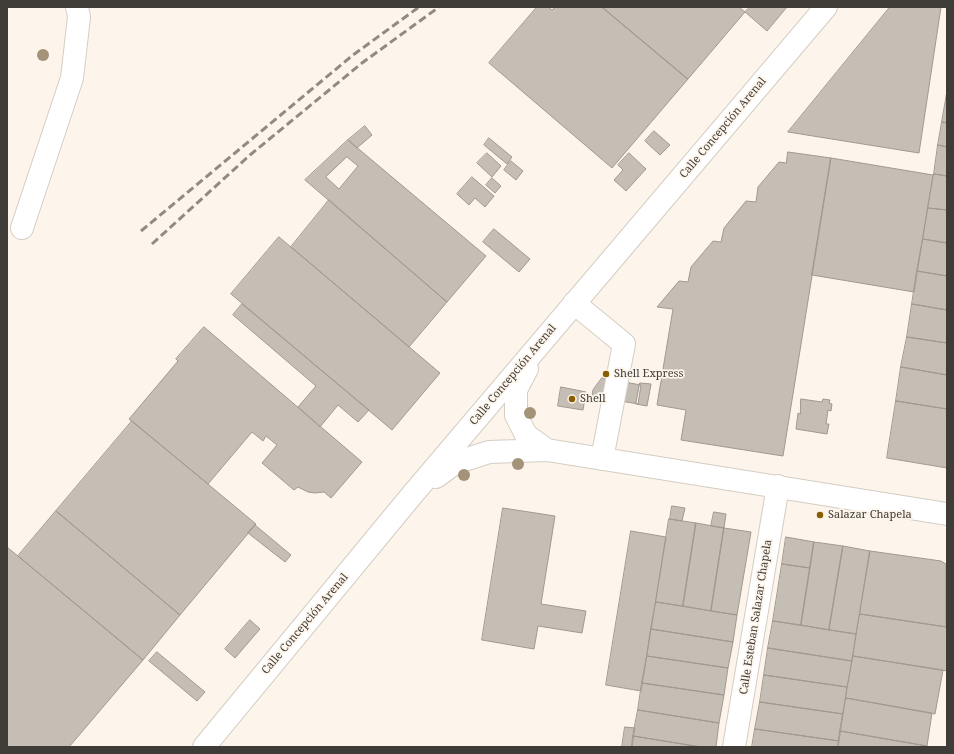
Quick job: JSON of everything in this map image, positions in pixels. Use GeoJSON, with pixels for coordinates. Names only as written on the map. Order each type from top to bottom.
{"type":"FeatureCollection","features":[{"type":"Feature","properties":{"kind":"street"},"geometry":{"type":"LineString","coordinates":[[22,228],[72,78],[79,17],[77,7]]}},
{"type":"Feature","properties":{"kind":"street","name":"Calle Concepción Arenal"},"geometry":{"type":"LineString","coordinates":[[204,747],[412,495],[826,7]]}},
{"type":"Feature","properties":{"kind":"street"},"geometry":{"type":"LineString","coordinates":[[574,303],[624,344],[602,459]]}},
{"type":"Feature","properties":{"kind":"street"},"geometry":{"type":"LineString","coordinates":[[544,338],[516,390],[516,415],[526,436],[547,450]]}},
{"type":"Feature","properties":{"kind":"street"},"geometry":{"type":"LineString","coordinates":[[412,495],[455,463],[488,452],[547,450],[947,514]]}},
{"type":"Feature","properties":{"kind":"street","name":"Calle Esteban Salazar Chapela"},"geometry":{"type":"LineString","coordinates":[[734,747],[778,486]]}},
{"type":"Feature","properties":{"kind":"building"},"geometry":{"type":"Polygon","coordinates":[[[537,7],[548,7],[552,10],[555,7],[602,7],[688,79],[612,168],[489,63],[537,7]]]}},
{"type":"Feature","properties":{"kind":"building"},"geometry":{"type":"Polygon","coordinates":[[[602,7],[739,7],[745,12],[688,79],[602,7]]]}},
{"type":"Feature","properties":{"kind":"building"},"geometry":{"type":"Polygon","coordinates":[[[750,7],[787,7],[767,31],[745,12],[750,7]]]}},
{"type":"Feature","properties":{"kind":"building"},"geometry":{"type":"Polygon","coordinates":[[[890,7],[941,7],[919,153],[788,132],[890,7]]]}},
{"type":"Feature","properties":{"kind":"building"},"geometry":{"type":"Polygon","coordinates":[[[947,91],[947,123],[942,122],[947,91]]]}},
{"type":"Feature","properties":{"kind":"building"},"geometry":{"type":"Polygon","coordinates":[[[942,122],[947,123],[947,147],[938,145],[942,122]]]}},
{"type":"Feature","properties":{"kind":"building"},"geometry":{"type":"Polygon","coordinates":[[[365,126],[372,135],[357,148],[348,140],[365,126]]]}},
{"type":"Feature","properties":{"kind":"building"},"geometry":{"type":"Polygon","coordinates":[[[654,131],[670,145],[660,155],[645,141],[654,131]]]}},
{"type":"Feature","properties":{"kind":"building"},"geometry":{"type":"Polygon","coordinates":[[[489,138],[512,157],[507,164],[484,145],[489,138]]]}},
{"type":"Feature","properties":{"kind":"building"},"geometry":{"type":"Polygon","coordinates":[[[348,140],[486,256],[447,302],[305,180],[348,140]],[[347,157],[326,177],[339,189],[358,166],[347,157]]]}},
{"type":"Feature","properties":{"kind":"building"},"geometry":{"type":"Polygon","coordinates":[[[938,145],[947,147],[947,176],[934,174],[938,145]]]}},
{"type":"Feature","properties":{"kind":"building"},"geometry":{"type":"Polygon","coordinates":[[[788,152],[831,158],[783,456],[681,440],[686,410],[657,405],[673,309],[657,307],[679,281],[688,282],[691,267],[713,241],[721,242],[724,228],[746,201],[756,202],[758,187],[779,162],[786,163],[788,152]]]}},
{"type":"Feature","properties":{"kind":"building"},"geometry":{"type":"Polygon","coordinates":[[[487,153],[501,166],[492,177],[477,163],[487,153]]]}},
{"type":"Feature","properties":{"kind":"building"},"geometry":{"type":"Polygon","coordinates":[[[629,153],[646,169],[626,191],[614,180],[623,170],[618,165],[629,153]]]}},
{"type":"Feature","properties":{"kind":"building"},"geometry":{"type":"Polygon","coordinates":[[[831,158],[933,175],[914,292],[812,275],[831,158]]]}},
{"type":"Feature","properties":{"kind":"building"},"geometry":{"type":"Polygon","coordinates":[[[511,161],[523,171],[516,180],[504,170],[511,161]]]}},
{"type":"Feature","properties":{"kind":"building"},"geometry":{"type":"Polygon","coordinates":[[[934,174],[947,176],[947,210],[928,208],[934,174]]]}},
{"type":"Feature","properties":{"kind":"building"},"geometry":{"type":"Polygon","coordinates":[[[472,177],[494,196],[485,207],[475,198],[469,205],[457,194],[472,177]]]}},
{"type":"Feature","properties":{"kind":"building"},"geometry":{"type":"Polygon","coordinates":[[[492,178],[501,186],[495,193],[486,185],[492,178]]]}},
{"type":"Feature","properties":{"kind":"building"},"geometry":{"type":"Polygon","coordinates":[[[329,200],[447,302],[409,347],[291,247],[329,200]]]}},
{"type":"Feature","properties":{"kind":"building"},"geometry":{"type":"Polygon","coordinates":[[[928,208],[947,210],[947,243],[923,239],[928,208]]]}},
{"type":"Feature","properties":{"kind":"building"},"geometry":{"type":"Polygon","coordinates":[[[494,229],[530,259],[519,272],[483,242],[494,229]]]}},
{"type":"Feature","properties":{"kind":"building"},"geometry":{"type":"Polygon","coordinates":[[[279,237],[440,373],[392,430],[231,294],[279,237]]]}},
{"type":"Feature","properties":{"kind":"building"},"geometry":{"type":"Polygon","coordinates":[[[923,239],[947,243],[947,276],[917,271],[923,239]]]}},
{"type":"Feature","properties":{"kind":"building"},"geometry":{"type":"Polygon","coordinates":[[[917,271],[947,276],[947,310],[912,304],[917,271]]]}},
{"type":"Feature","properties":{"kind":"building"},"geometry":{"type":"Polygon","coordinates":[[[242,304],[369,410],[358,422],[338,405],[320,427],[298,407],[316,386],[233,315],[242,304]]]}},
{"type":"Feature","properties":{"kind":"building"},"geometry":{"type":"Polygon","coordinates":[[[912,304],[947,310],[947,343],[907,337],[912,304]]]}},
{"type":"Feature","properties":{"kind":"building"},"geometry":{"type":"Polygon","coordinates":[[[204,327],[362,462],[331,498],[324,492],[308,492],[298,487],[294,490],[262,463],[277,445],[266,436],[263,441],[252,432],[208,484],[129,419],[178,361],[176,359],[204,327]]]}},
{"type":"Feature","properties":{"kind":"building"},"geometry":{"type":"Polygon","coordinates":[[[907,337],[947,343],[947,375],[901,367],[907,337]]]}},
{"type":"Feature","properties":{"kind":"building"},"geometry":{"type":"Polygon","coordinates":[[[901,367],[947,375],[947,409],[896,401],[901,367]]]}},
{"type":"Feature","properties":{"kind":"building"},"geometry":{"type":"Polygon","coordinates":[[[602,378],[641,385],[638,404],[592,396],[593,390],[602,378]]]}},
{"type":"Feature","properties":{"kind":"building"},"geometry":{"type":"Polygon","coordinates":[[[640,383],[651,384],[647,406],[636,404],[640,383]]]}},
{"type":"Feature","properties":{"kind":"building","name":"Shell"},"geometry":{"type":"Polygon","coordinates":[[[561,387],[586,392],[583,410],[558,406],[561,387]]]}},
{"type":"Feature","properties":{"kind":"building"},"geometry":{"type":"Polygon","coordinates":[[[801,399],[822,402],[823,399],[830,400],[829,403],[832,404],[831,411],[828,410],[826,424],[829,424],[827,434],[796,429],[798,413],[800,414],[801,399]]]}},
{"type":"Feature","properties":{"kind":"building"},"geometry":{"type":"Polygon","coordinates":[[[896,401],[947,409],[947,468],[887,458],[896,401]]]}},
{"type":"Feature","properties":{"kind":"building"},"geometry":{"type":"Polygon","coordinates":[[[132,421],[256,524],[180,615],[56,511],[132,421]]]}},
{"type":"Feature","properties":{"kind":"building"},"geometry":{"type":"Polygon","coordinates":[[[672,506],[685,508],[682,521],[670,519],[672,506]]]}},
{"type":"Feature","properties":{"kind":"building"},"geometry":{"type":"Polygon","coordinates":[[[503,508],[555,516],[541,604],[586,611],[582,633],[538,626],[534,649],[482,640],[503,508]]]}},
{"type":"Feature","properties":{"kind":"building"},"geometry":{"type":"Polygon","coordinates":[[[56,511],[180,615],[143,660],[18,556],[56,511]]]}},
{"type":"Feature","properties":{"kind":"building"},"geometry":{"type":"Polygon","coordinates":[[[714,512],[726,514],[724,528],[711,526],[714,512]]]}},
{"type":"Feature","properties":{"kind":"building"},"geometry":{"type":"Polygon","coordinates":[[[669,519],[696,523],[683,606],[656,602],[669,519]]]}},
{"type":"Feature","properties":{"kind":"building"},"geometry":{"type":"Polygon","coordinates":[[[696,523],[724,528],[711,611],[683,606],[696,523]]]}},
{"type":"Feature","properties":{"kind":"building"},"geometry":{"type":"Polygon","coordinates":[[[255,525],[291,555],[285,562],[248,533],[255,525]]]}},
{"type":"Feature","properties":{"kind":"building"},"geometry":{"type":"Polygon","coordinates":[[[724,528],[751,532],[737,615],[711,611],[724,528]]]}},
{"type":"Feature","properties":{"kind":"building"},"geometry":{"type":"Polygon","coordinates":[[[631,531],[666,537],[641,691],[606,685],[631,531]]]}},
{"type":"Feature","properties":{"kind":"building"},"geometry":{"type":"Polygon","coordinates":[[[786,537],[814,542],[810,568],[782,564],[786,537]]]}},
{"type":"Feature","properties":{"kind":"building"},"geometry":{"type":"Polygon","coordinates":[[[814,542],[843,546],[829,630],[801,625],[814,542]]]}},
{"type":"Feature","properties":{"kind":"building"},"geometry":{"type":"Polygon","coordinates":[[[843,546],[870,551],[856,634],[829,630],[843,546]]]}},
{"type":"Feature","properties":{"kind":"building"},"geometry":{"type":"Polygon","coordinates":[[[7,547],[143,660],[69,747],[7,747],[7,547]]]}},
{"type":"Feature","properties":{"kind":"building"},"geometry":{"type":"Polygon","coordinates":[[[870,551],[941,561],[946,564],[946,627],[860,614],[870,551]]]}},
{"type":"Feature","properties":{"kind":"building"},"geometry":{"type":"Polygon","coordinates":[[[782,564],[810,568],[801,625],[773,621],[782,564]]]}},
{"type":"Feature","properties":{"kind":"building"},"geometry":{"type":"Polygon","coordinates":[[[656,602],[737,615],[733,642],[651,629],[656,602]]]}},
{"type":"Feature","properties":{"kind":"building"},"geometry":{"type":"Polygon","coordinates":[[[860,614],[947,627],[947,671],[853,656],[860,614]]]}},
{"type":"Feature","properties":{"kind":"building"},"geometry":{"type":"Polygon","coordinates":[[[250,620],[260,629],[235,658],[225,649],[250,620]]]}},
{"type":"Feature","properties":{"kind":"building"},"geometry":{"type":"Polygon","coordinates":[[[773,621],[856,634],[852,661],[768,648],[773,621]]]}},
{"type":"Feature","properties":{"kind":"building"},"geometry":{"type":"Polygon","coordinates":[[[651,629],[733,642],[728,668],[647,656],[651,629]]]}},
{"type":"Feature","properties":{"kind":"building"},"geometry":{"type":"Polygon","coordinates":[[[768,648],[852,661],[847,687],[764,675],[768,648]]]}},
{"type":"Feature","properties":{"kind":"building"},"geometry":{"type":"Polygon","coordinates":[[[157,652],[205,692],[197,701],[149,661],[157,652]]]}},
{"type":"Feature","properties":{"kind":"building"},"geometry":{"type":"Polygon","coordinates":[[[647,656],[728,668],[724,695],[642,683],[647,656]]]}},
{"type":"Feature","properties":{"kind":"building"},"geometry":{"type":"Polygon","coordinates":[[[853,656],[943,670],[935,714],[846,698],[853,656]]]}},
{"type":"Feature","properties":{"kind":"building"},"geometry":{"type":"Polygon","coordinates":[[[764,675],[847,687],[843,714],[760,702],[764,675]]]}},
{"type":"Feature","properties":{"kind":"building"},"geometry":{"type":"Polygon","coordinates":[[[642,683],[724,695],[719,723],[638,710],[642,683]]]}},
{"type":"Feature","properties":{"kind":"building"},"geometry":{"type":"Polygon","coordinates":[[[846,698],[932,713],[927,746],[840,731],[846,698]]]}},
{"type":"Feature","properties":{"kind":"building"},"geometry":{"type":"Polygon","coordinates":[[[760,702],[843,714],[839,741],[755,729],[760,702]]]}},
{"type":"Feature","properties":{"kind":"building"},"geometry":{"type":"Polygon","coordinates":[[[638,710],[719,723],[716,747],[701,747],[633,736],[638,710]]]}},
{"type":"Feature","properties":{"kind":"building"},"geometry":{"type":"Polygon","coordinates":[[[625,727],[635,728],[632,747],[622,747],[625,727]]]}},
{"type":"Feature","properties":{"kind":"building"},"geometry":{"type":"Polygon","coordinates":[[[755,729],[839,741],[838,747],[752,747],[755,729]]]}},
{"type":"Feature","properties":{"kind":"building"},"geometry":{"type":"Polygon","coordinates":[[[840,731],[927,746],[838,747],[840,731]]]}},
{"type":"Feature","properties":{"kind":"building"},"geometry":{"type":"Polygon","coordinates":[[[633,736],[701,747],[632,747],[633,736]]]}},
{"type":"Feature","properties":{"kind":"railway"},"geometry":{"type":"LineString","coordinates":[[141,231],[353,55],[419,7]]}},
{"type":"Feature","properties":{"kind":"railway"},"geometry":{"type":"LineString","coordinates":[[152,244],[250,155],[362,63],[439,7]]}},
{"type":"Feature","properties":{"kind":"place","name":"Shell Express"},"geometry":{"type":"Point","coordinates":[606,374]}},
{"type":"Feature","properties":{"kind":"place","name":"Shell"},"geometry":{"type":"Point","coordinates":[572,399]}},
{"type":"Feature","properties":{"kind":"place","name":"Salazar Chapela"},"geometry":{"type":"Point","coordinates":[820,515]}}]}
